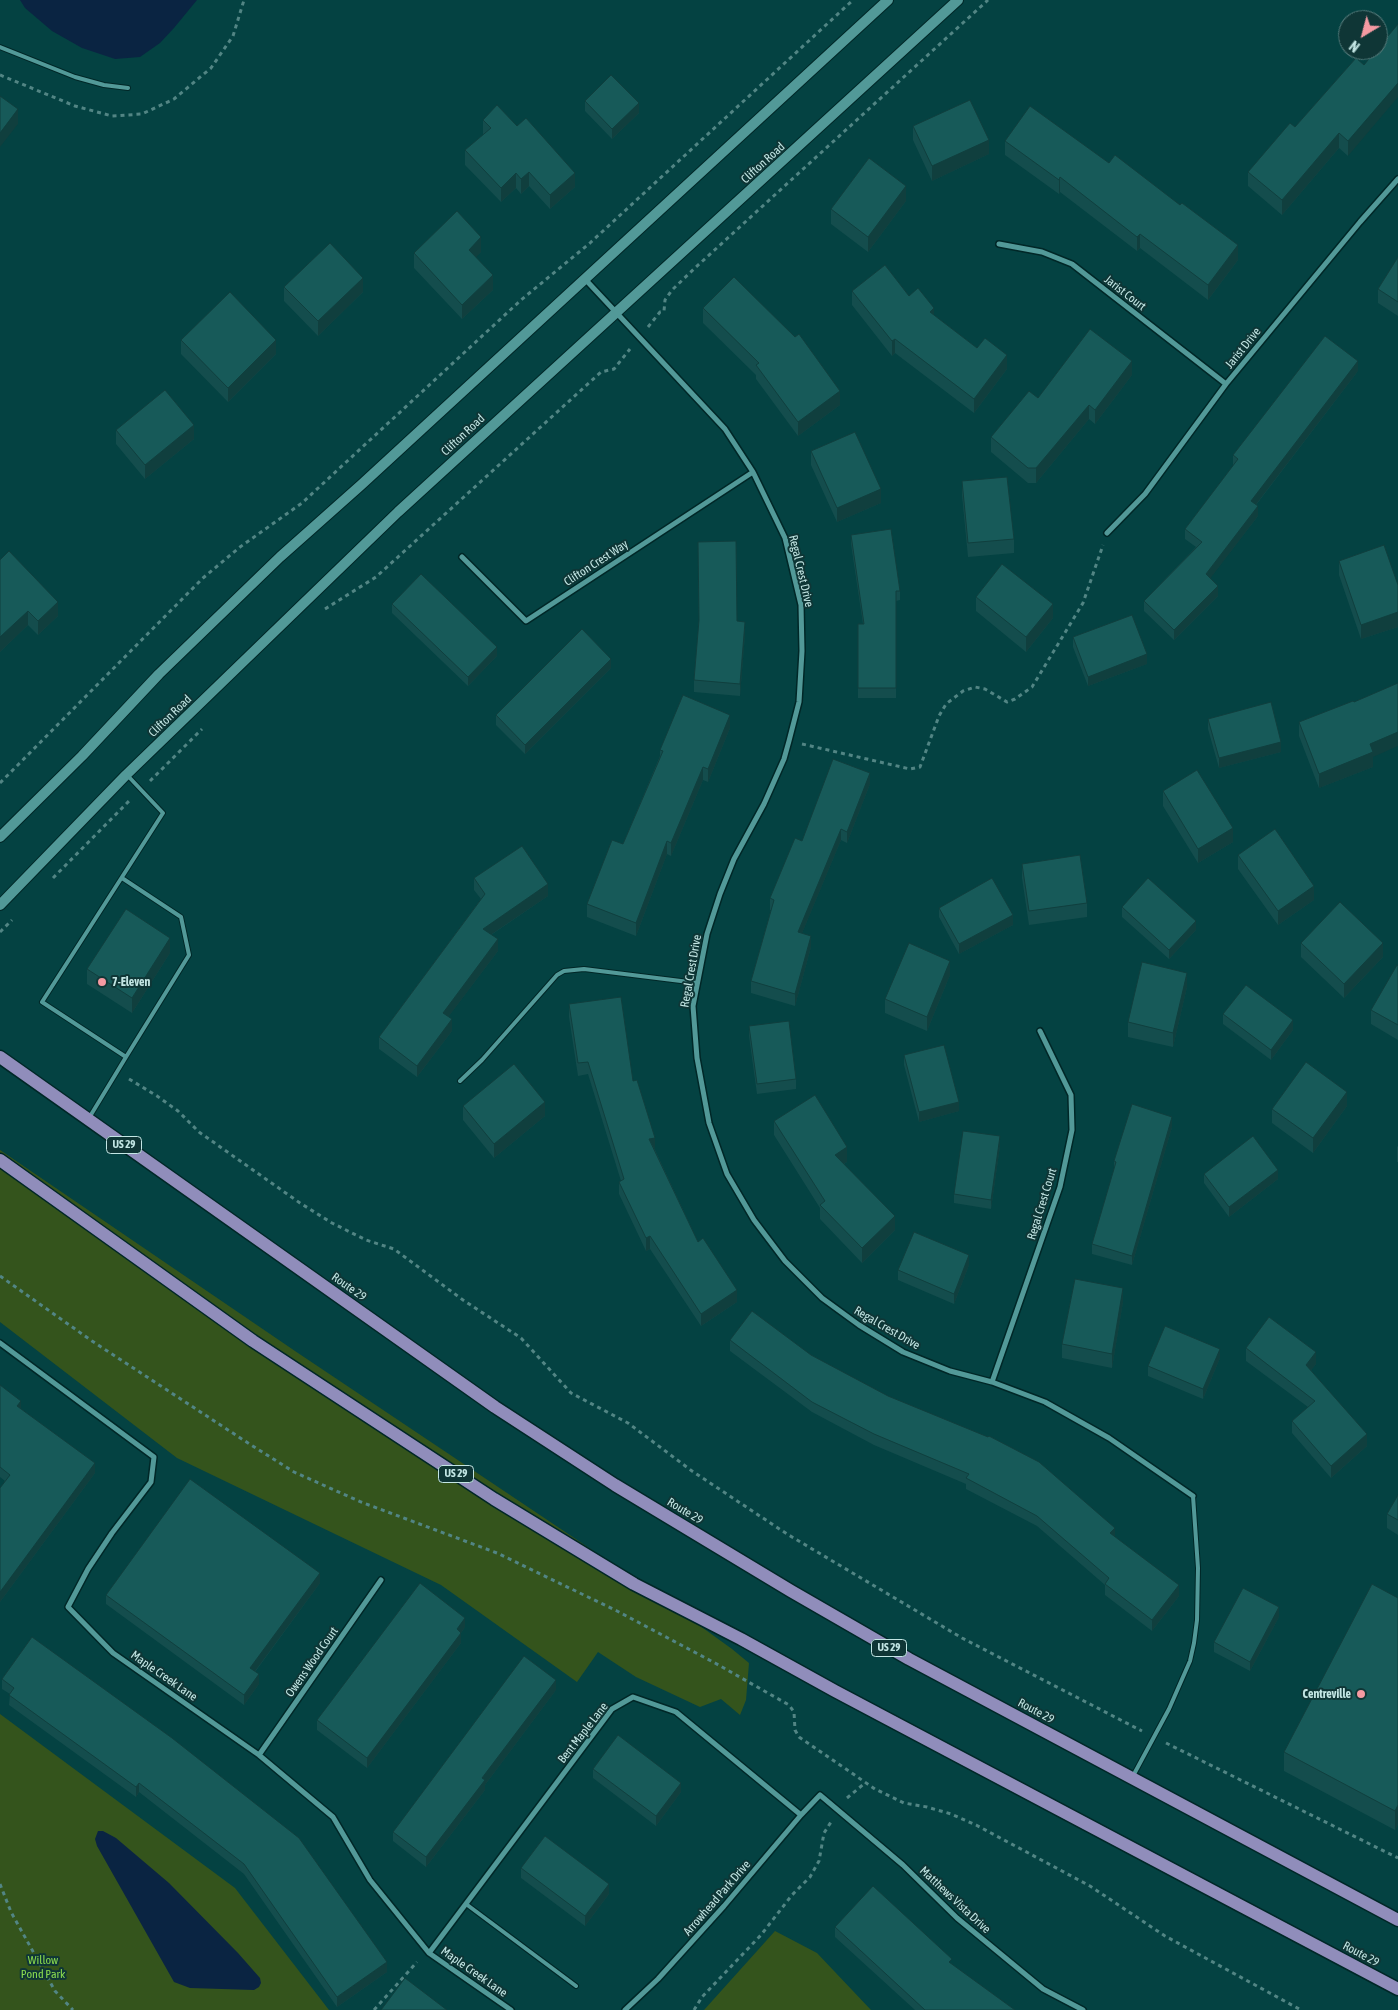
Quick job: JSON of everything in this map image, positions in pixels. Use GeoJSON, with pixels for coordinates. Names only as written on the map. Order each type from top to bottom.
{"type":"FeatureCollection","features":[{"type":"Feature","properties":{"kind":"main road"},"geometry":{"type":"LineString","coordinates":[[0,837],[82,756],[159,674],[280,556],[368,478],[888,0]]}},
{"type":"Feature","properties":{"kind":"main road","name":"Clifton Road"},"geometry":{"type":"LineString","coordinates":[[0,905],[126,775],[398,512],[958,0]]}},
{"type":"Feature","properties":{"kind":"main road","name":"Route 29"},"geometry":{"type":"LineString","coordinates":[[0,1057],[495,1408],[615,1485],[790,1591],[901,1654],[1398,1920]]}},
{"type":"Feature","properties":{"kind":"main road","name":"Route 29"},"geometry":{"type":"LineString","coordinates":[[0,1160],[253,1340],[494,1499],[634,1584],[741,1639],[835,1691],[1398,1989]]}},
{"type":"Feature","properties":{"kind":"street","name":"Jarist Drive"},"geometry":{"type":"LineString","coordinates":[[1107,533],[1145,494],[1226,384],[1398,179]]}},
{"type":"Feature","properties":{"kind":"street","name":"Jarist Court"},"geometry":{"type":"LineString","coordinates":[[999,244],[1042,252],[1072,264],[1226,384]]}},
{"type":"Feature","properties":{"kind":"street","name":"Regal Crest Drive"},"geometry":{"type":"LineString","coordinates":[[584,278],[725,429],[753,472],[785,538],[801,605],[802,651],[799,702],[789,741],[784,759],[764,804],[734,858],[720,894],[706,934],[693,1006],[697,1058],[709,1123],[727,1174],[754,1220],[785,1261],[822,1298],[859,1325],[903,1352],[950,1371],[992,1382],[1045,1402],[1109,1438],[1193,1496]]}},
{"type":"Feature","properties":{"kind":"street","name":"Clifton Crest Way"},"geometry":{"type":"LineString","coordinates":[[462,557],[526,621],[753,472]]}},
{"type":"Feature","properties":{"kind":"street","name":"Regal Crest Court"},"geometry":{"type":"LineString","coordinates":[[992,1382],[1060,1187],[1072,1130],[1071,1095],[1040,1031]]}},
{"type":"Feature","properties":{"kind":"street","name":"Maple Creek Lane"},"geometry":{"type":"LineString","coordinates":[[0,1343],[154,1457],[151,1482],[93,1561],[68,1608],[113,1653],[259,1755],[334,1817],[370,1880],[428,1952],[511,2010]]}},
{"type":"Feature","properties":{"kind":"street","name":"Owens Wood Court"},"geometry":{"type":"LineString","coordinates":[[259,1755],[381,1580]]}},
{"type":"Feature","properties":{"kind":"street","name":"Bent Maple Lane"},"geometry":{"type":"LineString","coordinates":[[428,1952],[612,1709],[633,1697],[676,1712],[801,1815]]}},
{"type":"Feature","properties":{"kind":"street","name":"Matthews Vista Drive"},"geometry":{"type":"LineString","coordinates":[[820,1795],[903,1865],[957,1918],[1043,1989],[1083,2010]]}},
{"type":"Feature","properties":{"kind":"street","name":"Arrowhead Park Drive"},"geometry":{"type":"LineString","coordinates":[[625,2010],[658,1979],[711,1921],[820,1795]]}},
{"type":"Feature","properties":{"kind":"lane"},"geometry":{"type":"LineString","coordinates":[[0,47],[75,77],[104,85],[128,88]]}},
{"type":"Feature","properties":{"kind":"lane"},"geometry":{"type":"LineString","coordinates":[[126,775],[163,813],[42,1002],[126,1057]]}},
{"type":"Feature","properties":{"kind":"lane"},"geometry":{"type":"LineString","coordinates":[[88,1120],[189,955],[181,917],[122,878]]}},
{"type":"Feature","properties":{"kind":"lane"},"geometry":{"type":"LineString","coordinates":[[460,1081],[482,1060],[557,975],[564,971],[584,969],[697,983]]}},
{"type":"Feature","properties":{"kind":"lane"},"geometry":{"type":"LineString","coordinates":[[1132,1778],[1169,1709],[1190,1661],[1194,1643],[1197,1620],[1198,1568],[1193,1496]]}},
{"type":"Feature","properties":{"kind":"lane"},"geometry":{"type":"LineString","coordinates":[[466,1904],[576,1986]]}},
{"type":"Feature","properties":{"kind":"path"},"geometry":{"type":"LineString","coordinates":[[0,783],[203,578],[240,547],[302,503],[522,300],[590,243],[853,0]]}},
{"type":"Feature","properties":{"kind":"path"},"geometry":{"type":"LineString","coordinates":[[317,614],[383,571],[601,372],[614,369],[660,312],[664,311],[665,300],[672,290],[988,0]]}},
{"type":"Feature","properties":{"kind":"path"},"geometry":{"type":"LineString","coordinates":[[789,741],[910,769],[920,767],[939,716],[946,704],[963,691],[975,687],[985,689],[1007,702],[1015,699],[1032,687],[1083,603],[1107,533]]}},
{"type":"Feature","properties":{"kind":"path"},"geometry":{"type":"LineString","coordinates":[[48,884],[207,724]]}},
{"type":"Feature","properties":{"kind":"path"},"geometry":{"type":"LineString","coordinates":[[0,932],[14,918]]}},
{"type":"Feature","properties":{"kind":"path"},"geometry":{"type":"LineString","coordinates":[[117,1071],[178,1111],[199,1132],[300,1203],[332,1223],[366,1240],[394,1249],[463,1300],[521,1338],[571,1393],[628,1423],[692,1471],[787,1534],[962,1638],[1154,1737],[1398,1858]]}},
{"type":"Feature","properties":{"kind":"path"},"geometry":{"type":"LineString","coordinates":[[0,1276],[100,1346],[294,1472],[361,1502],[497,1553],[625,1615],[789,1705],[794,1712],[795,1730],[799,1737],[890,1798],[951,1814],[1040,1858],[1122,1906],[1165,1936],[1301,2010]]}},
{"type":"Feature","properties":{"kind":"path"},"geometry":{"type":"LineString","coordinates":[[694,2010],[702,1997],[762,1935],[792,1895],[810,1877],[819,1861],[824,1833],[849,1796],[865,1783]]}},
{"type":"Feature","properties":{"kind":"path"},"geometry":{"type":"LineString","coordinates":[[0,1884],[12,1912],[55,1990],[73,2010]]}},
{"type":"Feature","properties":{"kind":"path"},"geometry":{"type":"LineString","coordinates":[[374,2010],[428,1952]]}},
{"type":"Feature","properties":{"kind":"green space"},"geometry":{"type":"Polygon","coordinates":[[[0,1150],[295,1351],[631,1576],[732,1649],[749,1663],[746,1700],[740,1715],[721,1699],[700,1707],[636,1677],[598,1652],[577,1682],[441,1585],[177,1458],[0,1322],[0,1150]]]}},
{"type":"Feature","properties":{"kind":"green space","name":"Willow Pond Park"},"geometry":{"type":"Polygon","coordinates":[[[0,1714],[235,1888],[329,2010],[0,2010],[0,1714]]]}},
{"type":"Feature","properties":{"kind":"green space"},"geometry":{"type":"Polygon","coordinates":[[[775,1931],[817,1953],[871,2010],[704,2010],[775,1931]]]}},
{"type":"Feature","properties":{"kind":"water"},"geometry":{"type":"Polygon","coordinates":[[[20,0],[197,0],[160,43],[140,57],[115,59],[82,48],[52,31],[25,8],[20,0]]]}},
{"type":"Feature","properties":{"kind":"water"},"geometry":{"type":"Polygon","coordinates":[[[98,1831],[103,1831],[116,1838],[169,1883],[260,1978],[261,1983],[259,1987],[254,1990],[190,1988],[174,1982],[97,1846],[95,1839],[98,1831]]]}},
{"type":"Feature","properties":{"kind":"building"},"geometry":{"type":"Polygon","coordinates":[[[1398,24],[1398,83],[1348,141],[1339,133],[1282,200],[1248,172],[1290,123],[1295,127],[1354,60],[1358,60],[1364,65],[1368,60],[1388,60],[1388,36],[1398,24]]]}},
{"type":"Feature","properties":{"kind":"building"},"geometry":{"type":"Polygon","coordinates":[[[611,75],[639,103],[612,129],[585,101],[611,75]]]}},
{"type":"Feature","properties":{"kind":"building"},"geometry":{"type":"Polygon","coordinates":[[[0,96],[18,109],[0,133],[0,96]]]}},
{"type":"Feature","properties":{"kind":"building"},"geometry":{"type":"Polygon","coordinates":[[[970,100],[989,140],[932,166],[913,126],[970,100]]]}},
{"type":"Feature","properties":{"kind":"building"},"geometry":{"type":"Polygon","coordinates":[[[497,105],[517,126],[526,118],[575,173],[550,195],[529,172],[521,179],[516,173],[501,188],[465,150],[491,128],[483,120],[497,105]]]}},
{"type":"Feature","properties":{"kind":"building"},"geometry":{"type":"Polygon","coordinates":[[[1030,106],[1109,163],[1115,155],[1180,205],[1182,203],[1238,245],[1208,285],[1140,234],[1137,237],[1060,177],[1059,180],[1005,141],[1030,106]]]}},
{"type":"Feature","properties":{"kind":"building"},"geometry":{"type":"Polygon","coordinates":[[[869,158],[906,186],[868,237],[831,209],[869,158]]]}},
{"type":"Feature","properties":{"kind":"building"},"geometry":{"type":"Polygon","coordinates":[[[457,211],[481,237],[469,250],[493,275],[462,305],[414,253],[457,211]]]}},
{"type":"Feature","properties":{"kind":"building"},"geometry":{"type":"Polygon","coordinates":[[[330,243],[363,278],[318,321],[284,287],[330,243]]]}},
{"type":"Feature","properties":{"kind":"building"},"geometry":{"type":"Polygon","coordinates":[[[1398,257],[1398,302],[1378,289],[1398,257]]]}},
{"type":"Feature","properties":{"kind":"building"},"geometry":{"type":"Polygon","coordinates":[[[885,265],[909,296],[918,288],[934,308],[930,312],[977,348],[985,338],[1007,355],[974,399],[895,339],[892,341],[852,291],[885,265]]]}},
{"type":"Feature","properties":{"kind":"building"},"geometry":{"type":"Polygon","coordinates":[[[734,277],[795,337],[799,334],[840,391],[798,422],[756,365],[759,363],[703,308],[734,277]]]}},
{"type":"Feature","properties":{"kind":"building"},"geometry":{"type":"Polygon","coordinates":[[[230,292],[276,340],[228,388],[181,340],[230,292]]]}},
{"type":"Feature","properties":{"kind":"building"},"geometry":{"type":"Polygon","coordinates":[[[1090,329],[1132,361],[1095,410],[1089,405],[1036,468],[1028,468],[991,437],[1029,391],[1038,398],[1090,329]]]}},
{"type":"Feature","properties":{"kind":"building"},"geometry":{"type":"Polygon","coordinates":[[[1325,336],[1358,361],[1251,501],[1258,506],[1206,574],[1218,586],[1174,630],[1144,601],[1202,542],[1185,529],[1238,459],[1233,455],[1325,336]]]}},
{"type":"Feature","properties":{"kind":"building"},"geometry":{"type":"Polygon","coordinates":[[[165,390],[194,425],[145,465],[116,430],[165,390]]]}},
{"type":"Feature","properties":{"kind":"building"},"geometry":{"type":"Polygon","coordinates":[[[855,432],[881,489],[837,508],[811,451],[855,432]]]}},
{"type":"Feature","properties":{"kind":"building"},"geometry":{"type":"Polygon","coordinates":[[[1007,477],[1014,539],[968,543],[962,481],[1007,477]]]}},
{"type":"Feature","properties":{"kind":"building"},"geometry":{"type":"Polygon","coordinates":[[[891,529],[900,591],[896,591],[896,688],[858,688],[858,624],[864,624],[851,535],[891,529]]]}},
{"type":"Feature","properties":{"kind":"building"},"geometry":{"type":"Polygon","coordinates":[[[736,541],[737,621],[745,622],[740,684],[694,680],[699,620],[698,542],[736,541]]]}},
{"type":"Feature","properties":{"kind":"building"},"geometry":{"type":"Polygon","coordinates":[[[1384,545],[1398,585],[1398,612],[1361,625],[1339,561],[1384,545]]]}},
{"type":"Feature","properties":{"kind":"building"},"geometry":{"type":"Polygon","coordinates":[[[9,551],[58,602],[38,621],[28,611],[0,637],[0,560],[9,551]]]}},
{"type":"Feature","properties":{"kind":"building"},"geometry":{"type":"Polygon","coordinates":[[[1002,564],[1053,604],[1026,637],[976,597],[1002,564]]]}},
{"type":"Feature","properties":{"kind":"building"},"geometry":{"type":"Polygon","coordinates":[[[421,574],[497,647],[468,677],[392,604],[421,574]]]}},
{"type":"Feature","properties":{"kind":"building"},"geometry":{"type":"Polygon","coordinates":[[[1132,615],[1147,654],[1088,677],[1073,637],[1132,615]]]}},
{"type":"Feature","properties":{"kind":"building"},"geometry":{"type":"Polygon","coordinates":[[[582,629],[611,659],[525,745],[496,715],[582,629]]]}},
{"type":"Feature","properties":{"kind":"building"},"geometry":{"type":"Polygon","coordinates":[[[1398,683],[1398,732],[1370,744],[1373,752],[1319,774],[1299,722],[1354,702],[1398,683]]]}},
{"type":"Feature","properties":{"kind":"building"},"geometry":{"type":"Polygon","coordinates":[[[683,695],[730,715],[708,769],[703,767],[671,843],[667,841],[636,923],[587,904],[612,840],[623,844],[663,751],[660,750],[683,695]]]}},
{"type":"Feature","properties":{"kind":"building"},"geometry":{"type":"Polygon","coordinates":[[[1271,702],[1281,742],[1219,758],[1208,719],[1271,702]]]}},
{"type":"Feature","properties":{"kind":"building"},"geometry":{"type":"Polygon","coordinates":[[[833,759],[870,773],[847,832],[841,829],[798,932],[811,936],[795,994],[751,981],[774,900],[770,898],[795,838],[802,841],[833,759]]]}},
{"type":"Feature","properties":{"kind":"building"},"geometry":{"type":"Polygon","coordinates":[[[1197,770],[1233,828],[1198,849],[1163,791],[1197,770]]]}},
{"type":"Feature","properties":{"kind":"building"},"geometry":{"type":"Polygon","coordinates":[[[1275,829],[1314,886],[1278,911],[1238,855],[1275,829]]]}},
{"type":"Feature","properties":{"kind":"building"},"geometry":{"type":"Polygon","coordinates":[[[522,846],[548,884],[483,929],[498,939],[443,1013],[452,1019],[417,1066],[379,1037],[485,894],[474,878],[522,846]]]}},
{"type":"Feature","properties":{"kind":"building"},"geometry":{"type":"Polygon","coordinates":[[[1080,855],[1087,903],[1029,911],[1022,864],[1080,855]]]}},
{"type":"Feature","properties":{"kind":"building"},"geometry":{"type":"Polygon","coordinates":[[[992,878],[1013,915],[959,944],[939,908],[992,878]]]}},
{"type":"Feature","properties":{"kind":"building"},"geometry":{"type":"Polygon","coordinates":[[[1148,878],[1196,921],[1169,950],[1122,907],[1148,878]]]}},
{"type":"Feature","properties":{"kind":"building"},"geometry":{"type":"Polygon","coordinates":[[[1340,902],[1383,943],[1344,984],[1301,943],[1340,902]]]}},
{"type":"Feature","properties":{"kind":"building"},"geometry":{"type":"Polygon","coordinates":[[[126,909],[170,938],[132,998],[87,969],[126,909]]]}},
{"type":"Feature","properties":{"kind":"building"},"geometry":{"type":"Polygon","coordinates":[[[909,943],[950,961],[927,1017],[885,999],[909,943]]]}},
{"type":"Feature","properties":{"kind":"building"},"geometry":{"type":"Polygon","coordinates":[[[1142,962],[1187,973],[1173,1033],[1128,1022],[1142,962]]]}},
{"type":"Feature","properties":{"kind":"building"},"geometry":{"type":"Polygon","coordinates":[[[1398,966],[1398,1025],[1371,1010],[1398,966]]]}},
{"type":"Feature","properties":{"kind":"building"},"geometry":{"type":"Polygon","coordinates":[[[1246,985],[1293,1020],[1271,1050],[1223,1014],[1246,985]]]}},
{"type":"Feature","properties":{"kind":"building"},"geometry":{"type":"Polygon","coordinates":[[[621,997],[633,1081],[637,1080],[655,1138],[649,1139],[698,1242],[703,1238],[737,1290],[701,1314],[650,1236],[646,1238],[619,1182],[624,1179],[588,1062],[578,1063],[569,1004],[621,997]]]}},
{"type":"Feature","properties":{"kind":"building"},"geometry":{"type":"Polygon","coordinates":[[[789,1021],[796,1079],[757,1084],[749,1026],[789,1021]]]}},
{"type":"Feature","properties":{"kind":"building"},"geometry":{"type":"Polygon","coordinates":[[[944,1045],[959,1102],[919,1112],[904,1055],[944,1045]]]}},
{"type":"Feature","properties":{"kind":"building"},"geometry":{"type":"Polygon","coordinates":[[[1306,1062],[1347,1092],[1313,1138],[1272,1109],[1306,1062]]]}},
{"type":"Feature","properties":{"kind":"building"},"geometry":{"type":"Polygon","coordinates":[[[514,1064],[545,1102],[494,1144],[463,1106],[514,1064]]]}},
{"type":"Feature","properties":{"kind":"building"},"geometry":{"type":"Polygon","coordinates":[[[815,1095],[847,1147],[835,1155],[895,1216],[862,1248],[820,1205],[825,1201],[774,1121],[815,1095]]]}},
{"type":"Feature","properties":{"kind":"building"},"geometry":{"type":"Polygon","coordinates":[[[1132,1104],[1172,1117],[1132,1256],[1092,1244],[1116,1162],[1114,1161],[1132,1104]]]}},
{"type":"Feature","properties":{"kind":"building"},"geometry":{"type":"Polygon","coordinates":[[[963,1131],[1000,1136],[991,1200],[954,1194],[963,1131]]]}},
{"type":"Feature","properties":{"kind":"building"},"geometry":{"type":"Polygon","coordinates":[[[1253,1136],[1278,1170],[1229,1207],[1204,1174],[1253,1136]]]}},
{"type":"Feature","properties":{"kind":"building"},"geometry":{"type":"Polygon","coordinates":[[[914,1232],[969,1255],[954,1294],[898,1270],[914,1232]]]}},
{"type":"Feature","properties":{"kind":"building"},"geometry":{"type":"Polygon","coordinates":[[[1075,1279],[1123,1288],[1112,1354],[1062,1344],[1075,1279]]]}},
{"type":"Feature","properties":{"kind":"building"},"geometry":{"type":"Polygon","coordinates":[[[752,1311],[811,1355],[888,1396],[989,1436],[1039,1462],[1115,1528],[1110,1533],[1179,1585],[1152,1620],[1105,1584],[1109,1578],[1037,1516],[966,1478],[969,1474],[874,1434],[812,1402],[730,1340],[752,1311]]]}},
{"type":"Feature","properties":{"kind":"building"},"geometry":{"type":"Polygon","coordinates":[[[1269,1317],[1316,1352],[1306,1365],[1367,1434],[1331,1466],[1292,1421],[1315,1401],[1246,1348],[1269,1317]]]}},
{"type":"Feature","properties":{"kind":"building"},"geometry":{"type":"Polygon","coordinates":[[[1165,1326],[1220,1349],[1203,1389],[1148,1366],[1165,1326]]]}},
{"type":"Feature","properties":{"kind":"building"},"geometry":{"type":"Polygon","coordinates":[[[0,1385],[21,1401],[17,1406],[95,1463],[0,1592],[0,1488],[10,1475],[0,1467],[0,1385]]]}},
{"type":"Feature","properties":{"kind":"building"},"geometry":{"type":"Polygon","coordinates":[[[190,1479],[320,1573],[250,1668],[259,1674],[244,1695],[106,1595],[190,1479]]]}},
{"type":"Feature","properties":{"kind":"building"},"geometry":{"type":"Polygon","coordinates":[[[1398,1495],[1398,1520],[1387,1514],[1398,1495]]]}},
{"type":"Feature","properties":{"kind":"building"},"geometry":{"type":"Polygon","coordinates":[[[420,1583],[465,1618],[457,1629],[461,1633],[367,1758],[317,1720],[420,1583]]]}},
{"type":"Feature","properties":{"kind":"building","name":"Centreville"},"geometry":{"type":"Polygon","coordinates":[[[1372,1584],[1398,1598],[1398,1805],[1395,1811],[1284,1752],[1372,1584]]]}},
{"type":"Feature","properties":{"kind":"building"},"geometry":{"type":"Polygon","coordinates":[[[1243,1588],[1279,1607],[1250,1662],[1214,1642],[1243,1588]]]}},
{"type":"Feature","properties":{"kind":"building"},"geometry":{"type":"Polygon","coordinates":[[[32,1637],[172,1738],[299,1838],[387,1962],[337,1997],[244,1864],[139,1783],[136,1787],[9,1695],[14,1688],[2,1679],[32,1637]]]}},
{"type":"Feature","properties":{"kind":"building"},"geometry":{"type":"Polygon","coordinates":[[[524,1656],[556,1680],[482,1778],[485,1780],[426,1857],[393,1832],[524,1656]]]}},
{"type":"Feature","properties":{"kind":"building"},"geometry":{"type":"Polygon","coordinates":[[[618,1735],[681,1783],[656,1816],[593,1769],[618,1735]]]}},
{"type":"Feature","properties":{"kind":"building"},"geometry":{"type":"Polygon","coordinates":[[[545,1836],[609,1884],[585,1916],[521,1868],[545,1836]]]}},
{"type":"Feature","properties":{"kind":"building"},"geometry":{"type":"Polygon","coordinates":[[[873,1886],[952,1959],[949,1962],[1015,2010],[925,2010],[835,1927],[873,1886]]]}},
{"type":"Feature","properties":{"kind":"building"},"geometry":{"type":"Polygon","coordinates":[[[405,1978],[447,2010],[381,2010],[405,1978]]]}},
{"type":"Feature","properties":{"kind":"place","name":"7-Eleven"},"geometry":{"type":"Point","coordinates":[102,982]}},
{"type":"Feature","properties":{"kind":"place","name":"Centreville"},"geometry":{"type":"Point","coordinates":[1361,1694]}}]}
